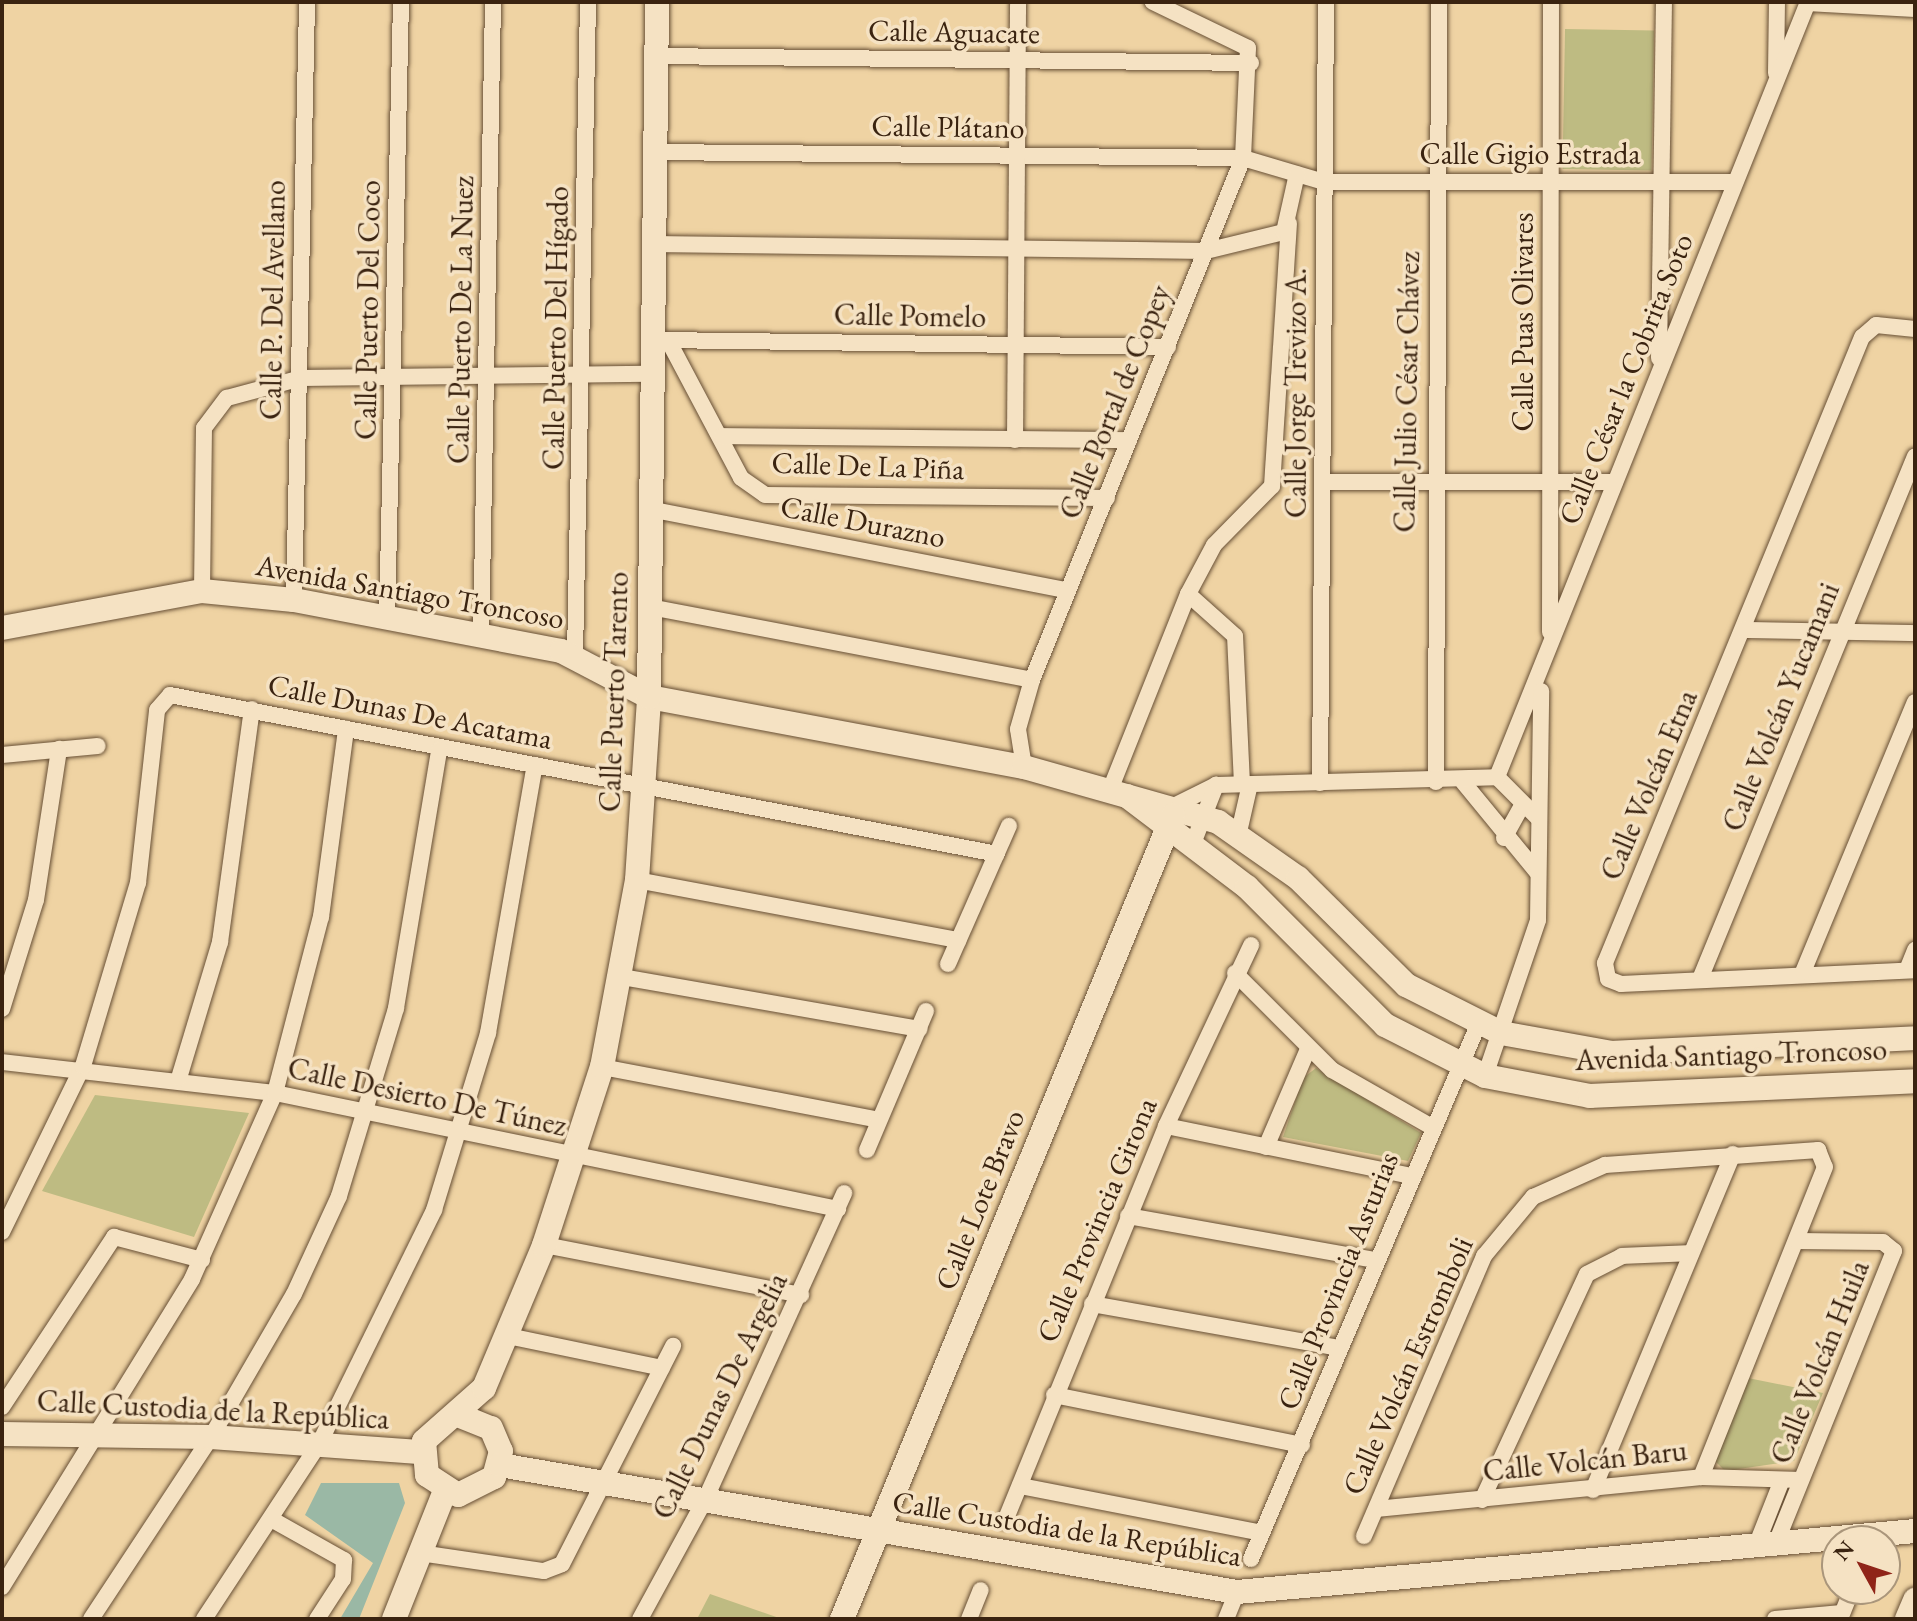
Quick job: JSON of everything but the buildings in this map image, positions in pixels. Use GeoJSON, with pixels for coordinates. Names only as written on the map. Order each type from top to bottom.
{"type":"FeatureCollection","features":[{"type":"Feature","properties":{"kind":"main road","name":"Calle Puerto Tarento"},"geometry":{"type":"LineString","coordinates":[[458,1415],[479,1396],[497,1361],[575,1158],[602,1067],[622,977],[637,880],[646,787],[649,697],[648,374],[660,340],[652,244],[657,2]]}},
{"type":"Feature","properties":{"kind":"main road","name":"Avenida Santiago Troncoso"},"geometry":{"type":"LineString","coordinates":[[2,628],[202,591],[294,600],[575,656],[649,697],[1024,767],[1176,805],[1239,832],[1298,878],[1406,985],[1490,1029],[1612,1053],[1915,1038]]}},
{"type":"Feature","properties":{"kind":"main road","name":"Avenida Santiago Troncoso"},"geometry":{"type":"LineString","coordinates":[[1117,792],[1247,887],[1376,1018],[1460,1066],[1485,1076],[1590,1096],[1915,1081]]}},
{"type":"Feature","properties":{"kind":"main road","name":"Calle Lote Bravo"},"geometry":{"type":"LineString","coordinates":[[842,1619],[1176,805]]}},
{"type":"Feature","properties":{"kind":"main road","name":"Calle Puerto Tarento"},"geometry":{"type":"LineString","coordinates":[[497,1361],[498,1438]]}},
{"type":"Feature","properties":{"kind":"main road"},"geometry":{"type":"LineString","coordinates":[[458,1415],[482,1420],[498,1438],[500,1465],[485,1487],[445,1491],[427,1475],[422,1452],[429,1431],[458,1415]]}},
{"type":"Feature","properties":{"kind":"main road","name":"Calle Custodia de la República"},"geometry":{"type":"LineString","coordinates":[[2,1434],[211,1437],[422,1452]]}},
{"type":"Feature","properties":{"kind":"main road","name":"Calle Custodia de la República"},"geometry":{"type":"LineString","coordinates":[[500,1465],[609,1481],[878,1531],[1237,1592],[1915,1531]]}},
{"type":"Feature","properties":{"kind":"main road"},"geometry":{"type":"LineString","coordinates":[[394,1619],[445,1491]]}},
{"type":"Feature","properties":{"kind":"main road"},"geometry":{"type":"LineString","coordinates":[[1907,1619],[1915,1600]]}},
{"type":"Feature","properties":{"kind":"street","name":"Calle Puerto Del Coco"},"geometry":{"type":"LineString","coordinates":[[387,618],[397,374],[401,2]]}},
{"type":"Feature","properties":{"kind":"street","name":"Calle Puerto De La Nuez"},"geometry":{"type":"LineString","coordinates":[[481,639],[490,376],[493,2]]}},
{"type":"Feature","properties":{"kind":"street","name":"Calle Puerto Del Hígado"},"geometry":{"type":"LineString","coordinates":[[575,656],[585,374],[588,2]]}},
{"type":"Feature","properties":{"kind":"street"},"geometry":{"type":"LineString","coordinates":[[1015,440],[1018,2]]}},
{"type":"Feature","properties":{"kind":"street"},"geometry":{"type":"LineString","coordinates":[[1153,2],[1186,8],[1237,38],[1251,59]]}},
{"type":"Feature","properties":{"kind":"street","name":"Calle Jorge Trevizo A."},"geometry":{"type":"LineString","coordinates":[[1320,783],[1325,482],[1326,2]]}},
{"type":"Feature","properties":{"kind":"street","name":"Calle Julio César Chávez"},"geometry":{"type":"LineString","coordinates":[[1436,782],[1434,482],[1439,2]]}},
{"type":"Feature","properties":{"kind":"street","name":"Calle Puas Olivares"},"geometry":{"type":"LineString","coordinates":[[1550,642],[1551,2]]}},
{"type":"Feature","properties":{"kind":"street"},"geometry":{"type":"LineString","coordinates":[[1659,368],[1664,2]]}},
{"type":"Feature","properties":{"kind":"street"},"geometry":{"type":"LineString","coordinates":[[1775,83],[1777,2]]}},
{"type":"Feature","properties":{"kind":"street"},"geometry":{"type":"LineString","coordinates":[[1807,3],[1915,9]]}},
{"type":"Feature","properties":{"kind":"street","name":"Calle César la Cobrita Soto"},"geometry":{"type":"LineString","coordinates":[[1497,777],[1542,679],[1550,642],[1807,3]]}},
{"type":"Feature","properties":{"kind":"street","name":"Calle P. Del Avellano"},"geometry":{"type":"LineString","coordinates":[[294,600],[301,378],[301,4]]}},
{"type":"Feature","properties":{"kind":"street","name":"Calle Aguacate"},"geometry":{"type":"LineString","coordinates":[[655,56],[1016,61],[1251,59]]}},
{"type":"Feature","properties":{"kind":"street","name":"Calle Portal de Copey"},"geometry":{"type":"LineString","coordinates":[[1024,767],[1018,729],[1032,680],[1243,158],[1251,59]]}},
{"type":"Feature","properties":{"kind":"street","name":"Calle Plátano"},"geometry":{"type":"LineString","coordinates":[[653,152],[1243,158],[1297,174]]}},
{"type":"Feature","properties":{"kind":"street"},"geometry":{"type":"LineString","coordinates":[[1117,792],[1188,594],[1214,545],[1272,486],[1289,224],[1297,174]]}},
{"type":"Feature","properties":{"kind":"street","name":"Calle Gigio Estrada"},"geometry":{"type":"LineString","coordinates":[[1297,174],[1324,182],[1735,182]]}},
{"type":"Feature","properties":{"kind":"street"},"geometry":{"type":"LineString","coordinates":[[652,244],[1016,252],[1206,251],[1276,239],[1289,224]]}},
{"type":"Feature","properties":{"kind":"street","name":"Calle Volcán Etna"},"geometry":{"type":"LineString","coordinates":[[1911,970],[1803,972],[1621,984],[1608,979],[1605,963],[1868,329],[1915,329]]}},
{"type":"Feature","properties":{"kind":"street","name":"Calle Pomelo"},"geometry":{"type":"LineString","coordinates":[[660,340],[1168,347]]}},
{"type":"Feature","properties":{"kind":"street","name":"Calle De La Piña"},"geometry":{"type":"LineString","coordinates":[[660,340],[722,436],[741,478],[775,497],[1107,498]]}},
{"type":"Feature","properties":{"kind":"street"},"geometry":{"type":"LineString","coordinates":[[202,591],[204,428],[212,410],[227,398],[301,378],[397,374],[648,374]]}},
{"type":"Feature","properties":{"kind":"street"},"geometry":{"type":"LineString","coordinates":[[722,436],[1129,440]]}},
{"type":"Feature","properties":{"kind":"street","name":"Calle Volcán Yucamani"},"geometry":{"type":"LineString","coordinates":[[1700,979],[1915,456]]}},
{"type":"Feature","properties":{"kind":"street"},"geometry":{"type":"LineString","coordinates":[[1325,482],[1615,482]]}},
{"type":"Feature","properties":{"kind":"street","name":"Calle Durazno"},"geometry":{"type":"LineString","coordinates":[[649,509],[1067,590]]}},
{"type":"Feature","properties":{"kind":"street"},"geometry":{"type":"LineString","coordinates":[[1188,594],[1235,636],[1246,784],[1239,832]]}},
{"type":"Feature","properties":{"kind":"street"},"geometry":{"type":"LineString","coordinates":[[650,607],[1032,680]]}},
{"type":"Feature","properties":{"kind":"street"},"geometry":{"type":"LineString","coordinates":[[1743,630],[1915,633]]}},
{"type":"Feature","properties":{"kind":"street"},"geometry":{"type":"LineString","coordinates":[[1485,1076],[1490,1029],[1536,937],[1542,679]]}},
{"type":"Feature","properties":{"kind":"street","name":"Calle Dunas De Acatama"},"geometry":{"type":"LineString","coordinates":[[83,1066],[138,883],[149,760],[164,698],[252,709],[439,750],[535,765],[997,854]]}},
{"type":"Feature","properties":{"kind":"street"},"geometry":{"type":"LineString","coordinates":[[1803,972],[1915,702]]}},
{"type":"Feature","properties":{"kind":"street"},"geometry":{"type":"LineString","coordinates":[[179,1078],[220,942],[252,709]]}},
{"type":"Feature","properties":{"kind":"street"},"geometry":{"type":"LineString","coordinates":[[2,1587],[202,1260],[275,1093],[321,917],[346,729]]}},
{"type":"Feature","properties":{"kind":"street"},"geometry":{"type":"LineString","coordinates":[[2,755],[98,746]]}},
{"type":"Feature","properties":{"kind":"street"},"geometry":{"type":"LineString","coordinates":[[2,1009],[36,900],[59,749]]}},
{"type":"Feature","properties":{"kind":"street"},"geometry":{"type":"LineString","coordinates":[[91,1619],[211,1437],[318,1245],[368,1114],[409,945],[439,750]]}},
{"type":"Feature","properties":{"kind":"street"},"geometry":{"type":"LineString","coordinates":[[204,1619],[319,1444],[409,1272],[460,1132],[503,965],[535,765]]}},
{"type":"Feature","properties":{"kind":"street"},"geometry":{"type":"LineString","coordinates":[[1176,805],[1216,785],[1463,782],[1497,777],[1537,817]]}},
{"type":"Feature","properties":{"kind":"street"},"geometry":{"type":"LineString","coordinates":[[1463,782],[1504,838],[1537,872]]}},
{"type":"Feature","properties":{"kind":"street"},"geometry":{"type":"LineString","coordinates":[[1192,846],[1216,785]]}},
{"type":"Feature","properties":{"kind":"street"},"geometry":{"type":"LineString","coordinates":[[1504,838],[1523,804]]}},
{"type":"Feature","properties":{"kind":"street"},"geometry":{"type":"LineString","coordinates":[[948,964],[1009,826]]}},
{"type":"Feature","properties":{"kind":"street"},"geometry":{"type":"LineString","coordinates":[[637,880],[958,940]]}},
{"type":"Feature","properties":{"kind":"street","name":"Calle Provincia Girona"},"geometry":{"type":"LineString","coordinates":[[1005,1521],[1166,1126],[1235,973],[1251,945]]}},
{"type":"Feature","properties":{"kind":"street"},"geometry":{"type":"LineString","coordinates":[[1911,970],[1915,950]]}},
{"type":"Feature","properties":{"kind":"street"},"geometry":{"type":"LineString","coordinates":[[1235,973],[1308,1049],[1384,1104],[1432,1127]]}},
{"type":"Feature","properties":{"kind":"street"},"geometry":{"type":"LineString","coordinates":[[622,977],[919,1029]]}},
{"type":"Feature","properties":{"kind":"street"},"geometry":{"type":"LineString","coordinates":[[867,1150],[926,1011]]}},
{"type":"Feature","properties":{"kind":"street","name":"Calle Provincia Asturias"},"geometry":{"type":"LineString","coordinates":[[1251,1559],[1302,1445],[1339,1348],[1432,1127],[1460,1066],[1490,1029]]}},
{"type":"Feature","properties":{"kind":"street"},"geometry":{"type":"LineString","coordinates":[[1266,1147],[1308,1049]]}},
{"type":"Feature","properties":{"kind":"street","name":"Calle Desierto De Túnez"},"geometry":{"type":"LineString","coordinates":[[2,1062],[83,1066],[275,1093],[575,1158],[841,1201]]}},
{"type":"Feature","properties":{"kind":"street"},"geometry":{"type":"LineString","coordinates":[[2,1232],[83,1066]]}},
{"type":"Feature","properties":{"kind":"street"},"geometry":{"type":"LineString","coordinates":[[602,1067],[879,1120]]}},
{"type":"Feature","properties":{"kind":"street"},"geometry":{"type":"LineString","coordinates":[[1166,1126],[1412,1176]]}},
{"type":"Feature","properties":{"kind":"street","name":"Calle Volcán Estromboli"},"geometry":{"type":"LineString","coordinates":[[1364,1536],[1484,1256],[1513,1215],[1579,1171],[1811,1148],[1824,1154],[1797,1241]]}},
{"type":"Feature","properties":{"kind":"street"},"geometry":{"type":"LineString","coordinates":[[1593,1490],[1733,1154]]}},
{"type":"Feature","properties":{"kind":"street","name":"Calle Dunas De Argelia"},"geometry":{"type":"LineString","coordinates":[[640,1619],[705,1500],[801,1295],[841,1201]]}},
{"type":"Feature","properties":{"kind":"street"},"geometry":{"type":"LineString","coordinates":[[1128,1216],[1376,1260]]}},
{"type":"Feature","properties":{"kind":"street"},"geometry":{"type":"LineString","coordinates":[[2,1407],[114,1237],[202,1260]]}},
{"type":"Feature","properties":{"kind":"street"},"geometry":{"type":"LineString","coordinates":[[1701,1477],[1797,1241]]}},
{"type":"Feature","properties":{"kind":"street","name":"Calle Volcán Huila"},"geometry":{"type":"LineString","coordinates":[[1766,1544],[1801,1480],[1894,1251],[1883,1242],[1797,1241]]}},
{"type":"Feature","properties":{"kind":"street"},"geometry":{"type":"LineString","coordinates":[[544,1245],[801,1295]]}},
{"type":"Feature","properties":{"kind":"street"},"geometry":{"type":"LineString","coordinates":[[1482,1500],[1587,1274],[1622,1256],[1691,1253]]}},
{"type":"Feature","properties":{"kind":"street"},"geometry":{"type":"LineString","coordinates":[[1092,1304],[1339,1348]]}},
{"type":"Feature","properties":{"kind":"street"},"geometry":{"type":"LineString","coordinates":[[508,1336],[662,1368]]}},
{"type":"Feature","properties":{"kind":"street"},"geometry":{"type":"LineString","coordinates":[[420,1553],[554,1570],[609,1481],[673,1346]]}},
{"type":"Feature","properties":{"kind":"street"},"geometry":{"type":"LineString","coordinates":[[1054,1395],[1302,1445]]}},
{"type":"Feature","properties":{"kind":"street","name":"Calle Volcán Baru"},"geometry":{"type":"LineString","coordinates":[[1376,1509],[1701,1477],[1801,1480]]}},
{"type":"Feature","properties":{"kind":"street","name":"Calle Volcán Huila"},"geometry":{"type":"LineString","coordinates":[[1766,1544],[1782,1480]]}},
{"type":"Feature","properties":{"kind":"street"},"geometry":{"type":"LineString","coordinates":[[1020,1486],[1261,1533]]}},
{"type":"Feature","properties":{"kind":"street"},"geometry":{"type":"LineString","coordinates":[[271,1519],[344,1560],[343,1579],[317,1619]]}},
{"type":"Feature","properties":{"kind":"street"},"geometry":{"type":"LineString","coordinates":[[969,1619],[981,1590]]}},
{"type":"Feature","properties":{"kind":"street"},"geometry":{"type":"LineString","coordinates":[[1226,1619],[1237,1592]]}},
{"type":"Feature","properties":{"kind":"street"},"geometry":{"type":"LineString","coordinates":[[1775,1619],[1841,1616]]}},
{"type":"Feature","properties":{"kind":"shaded area"},"geometry":{"type":"Polygon","coordinates":[[[1565,29],[1654,31],[1652,171],[1563,169],[1565,29]]]}},
{"type":"Feature","properties":{"kind":"shaded area"},"geometry":{"type":"Polygon","coordinates":[[[1316,1068],[1421,1133],[1408,1161],[1283,1137],[1303,1078],[1316,1068]]]}},
{"type":"Feature","properties":{"kind":"shaded area"},"geometry":{"type":"Polygon","coordinates":[[[95,1095],[249,1113],[194,1237],[42,1191],[95,1095]]]}},
{"type":"Feature","properties":{"kind":"shaded area"},"geometry":{"type":"Polygon","coordinates":[[[1748,1378],[1823,1393],[1794,1461],[1725,1471],[1714,1460],[1748,1378]]]}},
{"type":"Feature","properties":{"kind":"shaded area"},"geometry":{"type":"Polygon","coordinates":[[[321,1483],[399,1483],[405,1503],[359,1619],[340,1619],[373,1563],[305,1515],[321,1483]]]}},
{"type":"Feature","properties":{"kind":"shaded area"},"geometry":{"type":"Polygon","coordinates":[[[710,1594],[782,1619],[697,1619],[710,1594]]]}}]}
